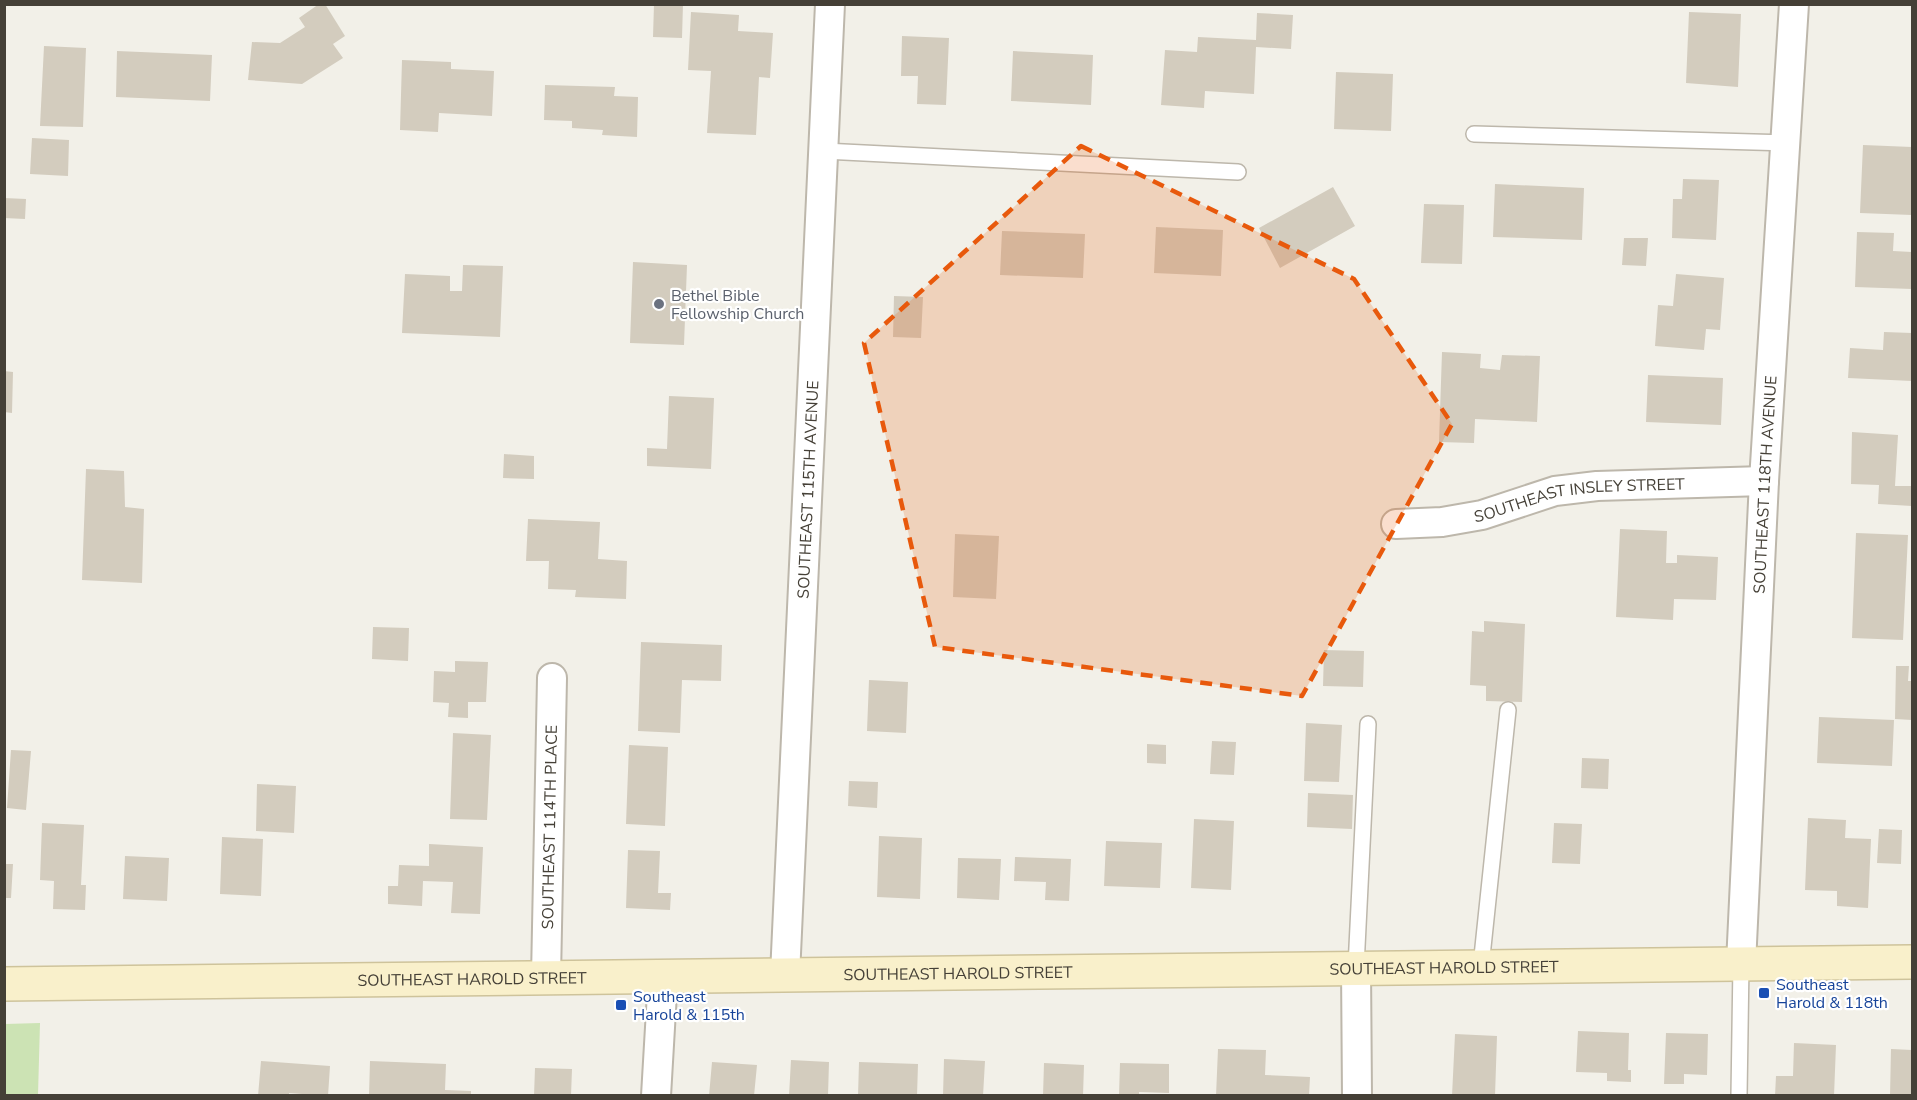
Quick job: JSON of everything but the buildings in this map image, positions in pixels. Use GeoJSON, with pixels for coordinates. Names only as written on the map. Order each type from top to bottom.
{"type":"FeatureCollection","features":[{"type":"Feature","properties":{"kind":"street","name":"SOUTHEAST 115TH AVENUE"},"geometry":{"type":"LineString","coordinates":[[785,975],[830,4]]}},
{"type":"Feature","properties":{"kind":"street","name":"SOUTHEAST 118TH AVENUE"},"geometry":{"type":"LineString","coordinates":[[1741,964],[1764,481],[1794,4]]}},
{"type":"Feature","properties":{"kind":"street","name":"SOUTHEAST INSLEY STREET"},"geometry":{"type":"LineString","coordinates":[[1396,525],[1442,522],[1482,515],[1555,490],[1597,486],[1764,481]]}},
{"type":"Feature","properties":{"kind":"street","name":"SOUTHEAST 114TH PLACE"},"geometry":{"type":"LineString","coordinates":[[546,977],[552,678]]}},
{"type":"Feature","properties":{"kind":"street","name":"SOUTHEAST HAROLD STREET"},"geometry":{"type":"LineString","coordinates":[[4,984],[1912,962]]}},
{"type":"Feature","properties":{"kind":"street"},"geometry":{"type":"LineString","coordinates":[[1356,967],[1357,1095]]}},
{"type":"Feature","properties":{"kind":"street"},"geometry":{"type":"LineString","coordinates":[[656,1095],[663,976]]}},
{"type":"Feature","properties":{"kind":"lane"},"geometry":{"type":"LineString","coordinates":[[1473,134],[1786,143]]}},
{"type":"Feature","properties":{"kind":"lane"},"geometry":{"type":"LineString","coordinates":[[824,151],[1238,172]]}},
{"type":"Feature","properties":{"kind":"lane"},"geometry":{"type":"LineString","coordinates":[[1481,966],[1508,710]]}},
{"type":"Feature","properties":{"kind":"lane"},"geometry":{"type":"LineString","coordinates":[[1356,967],[1368,724]]}},
{"type":"Feature","properties":{"kind":"lane"},"geometry":{"type":"LineString","coordinates":[[1739,1095],[1741,964]]}},
{"type":"Feature","properties":{"kind":"highlighted area"},"geometry":{"type":"Polygon","coordinates":[[[1081,146],[1354,279],[1452,424],[1302,696],[935,647],[864,343],[1081,146]]]}},
{"type":"Feature","properties":{"kind":"green space"},"geometry":{"type":"Polygon","coordinates":[[[40,1023],[38,1095],[5,1095],[5,1024],[40,1023]]]}},
{"type":"Feature","properties":{"kind":"place","name":"Bethel Bible Fellowship Church"},"geometry":{"type":"Point","coordinates":[659,304]}},
{"type":"Feature","properties":{"kind":"place","name":"Southeast Harold & 118th"},"geometry":{"type":"Point","coordinates":[1764,993]}},
{"type":"Feature","properties":{"kind":"place","name":"Southeast Harold & 115th"},"geometry":{"type":"Point","coordinates":[621,1005]}}]}
